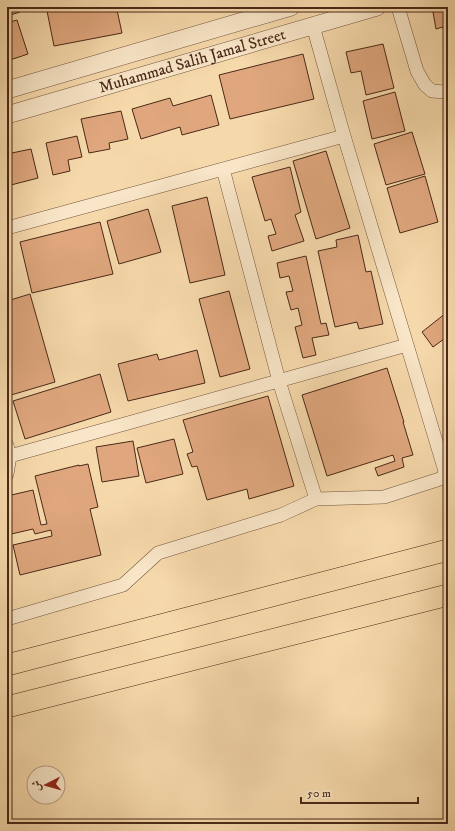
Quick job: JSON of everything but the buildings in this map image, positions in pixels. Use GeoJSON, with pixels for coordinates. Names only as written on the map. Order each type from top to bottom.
{"type":"FeatureCollection","features":[{"type":"Feature","properties":{"kind":"main road"},"geometry":{"type":"LineString","coordinates":[[7,665],[448,550]]}},
{"type":"Feature","properties":{"kind":"main road"},"geometry":{"type":"LineString","coordinates":[[7,707],[448,595]]}},
{"type":"Feature","properties":{"kind":"street","name":"Muhammad Salih Jamal Street"},"geometry":{"type":"LineString","coordinates":[[7,90],[291,7]]}},
{"type":"Feature","properties":{"kind":"street","name":"Muhammad Salih Jamal Street"},"geometry":{"type":"LineString","coordinates":[[7,115],[377,7]]}},
{"type":"Feature","properties":{"kind":"street"},"geometry":{"type":"LineString","coordinates":[[398,7],[419,76],[425,85],[432,91],[448,92]]}},
{"type":"Feature","properties":{"kind":"street"},"geometry":{"type":"LineString","coordinates":[[7,619],[123,585],[158,553],[281,515],[316,499],[384,497],[443,478],[445,471],[344,136],[313,26]]}},
{"type":"Feature","properties":{"kind":"street"},"geometry":{"type":"LineString","coordinates":[[7,228],[344,136]]}},
{"type":"Feature","properties":{"kind":"street"},"geometry":{"type":"LineString","coordinates":[[223,169],[278,381],[316,499]]}},
{"type":"Feature","properties":{"kind":"street"},"geometry":{"type":"LineString","coordinates":[[7,474],[8,451],[278,381],[407,345]]}}]}
